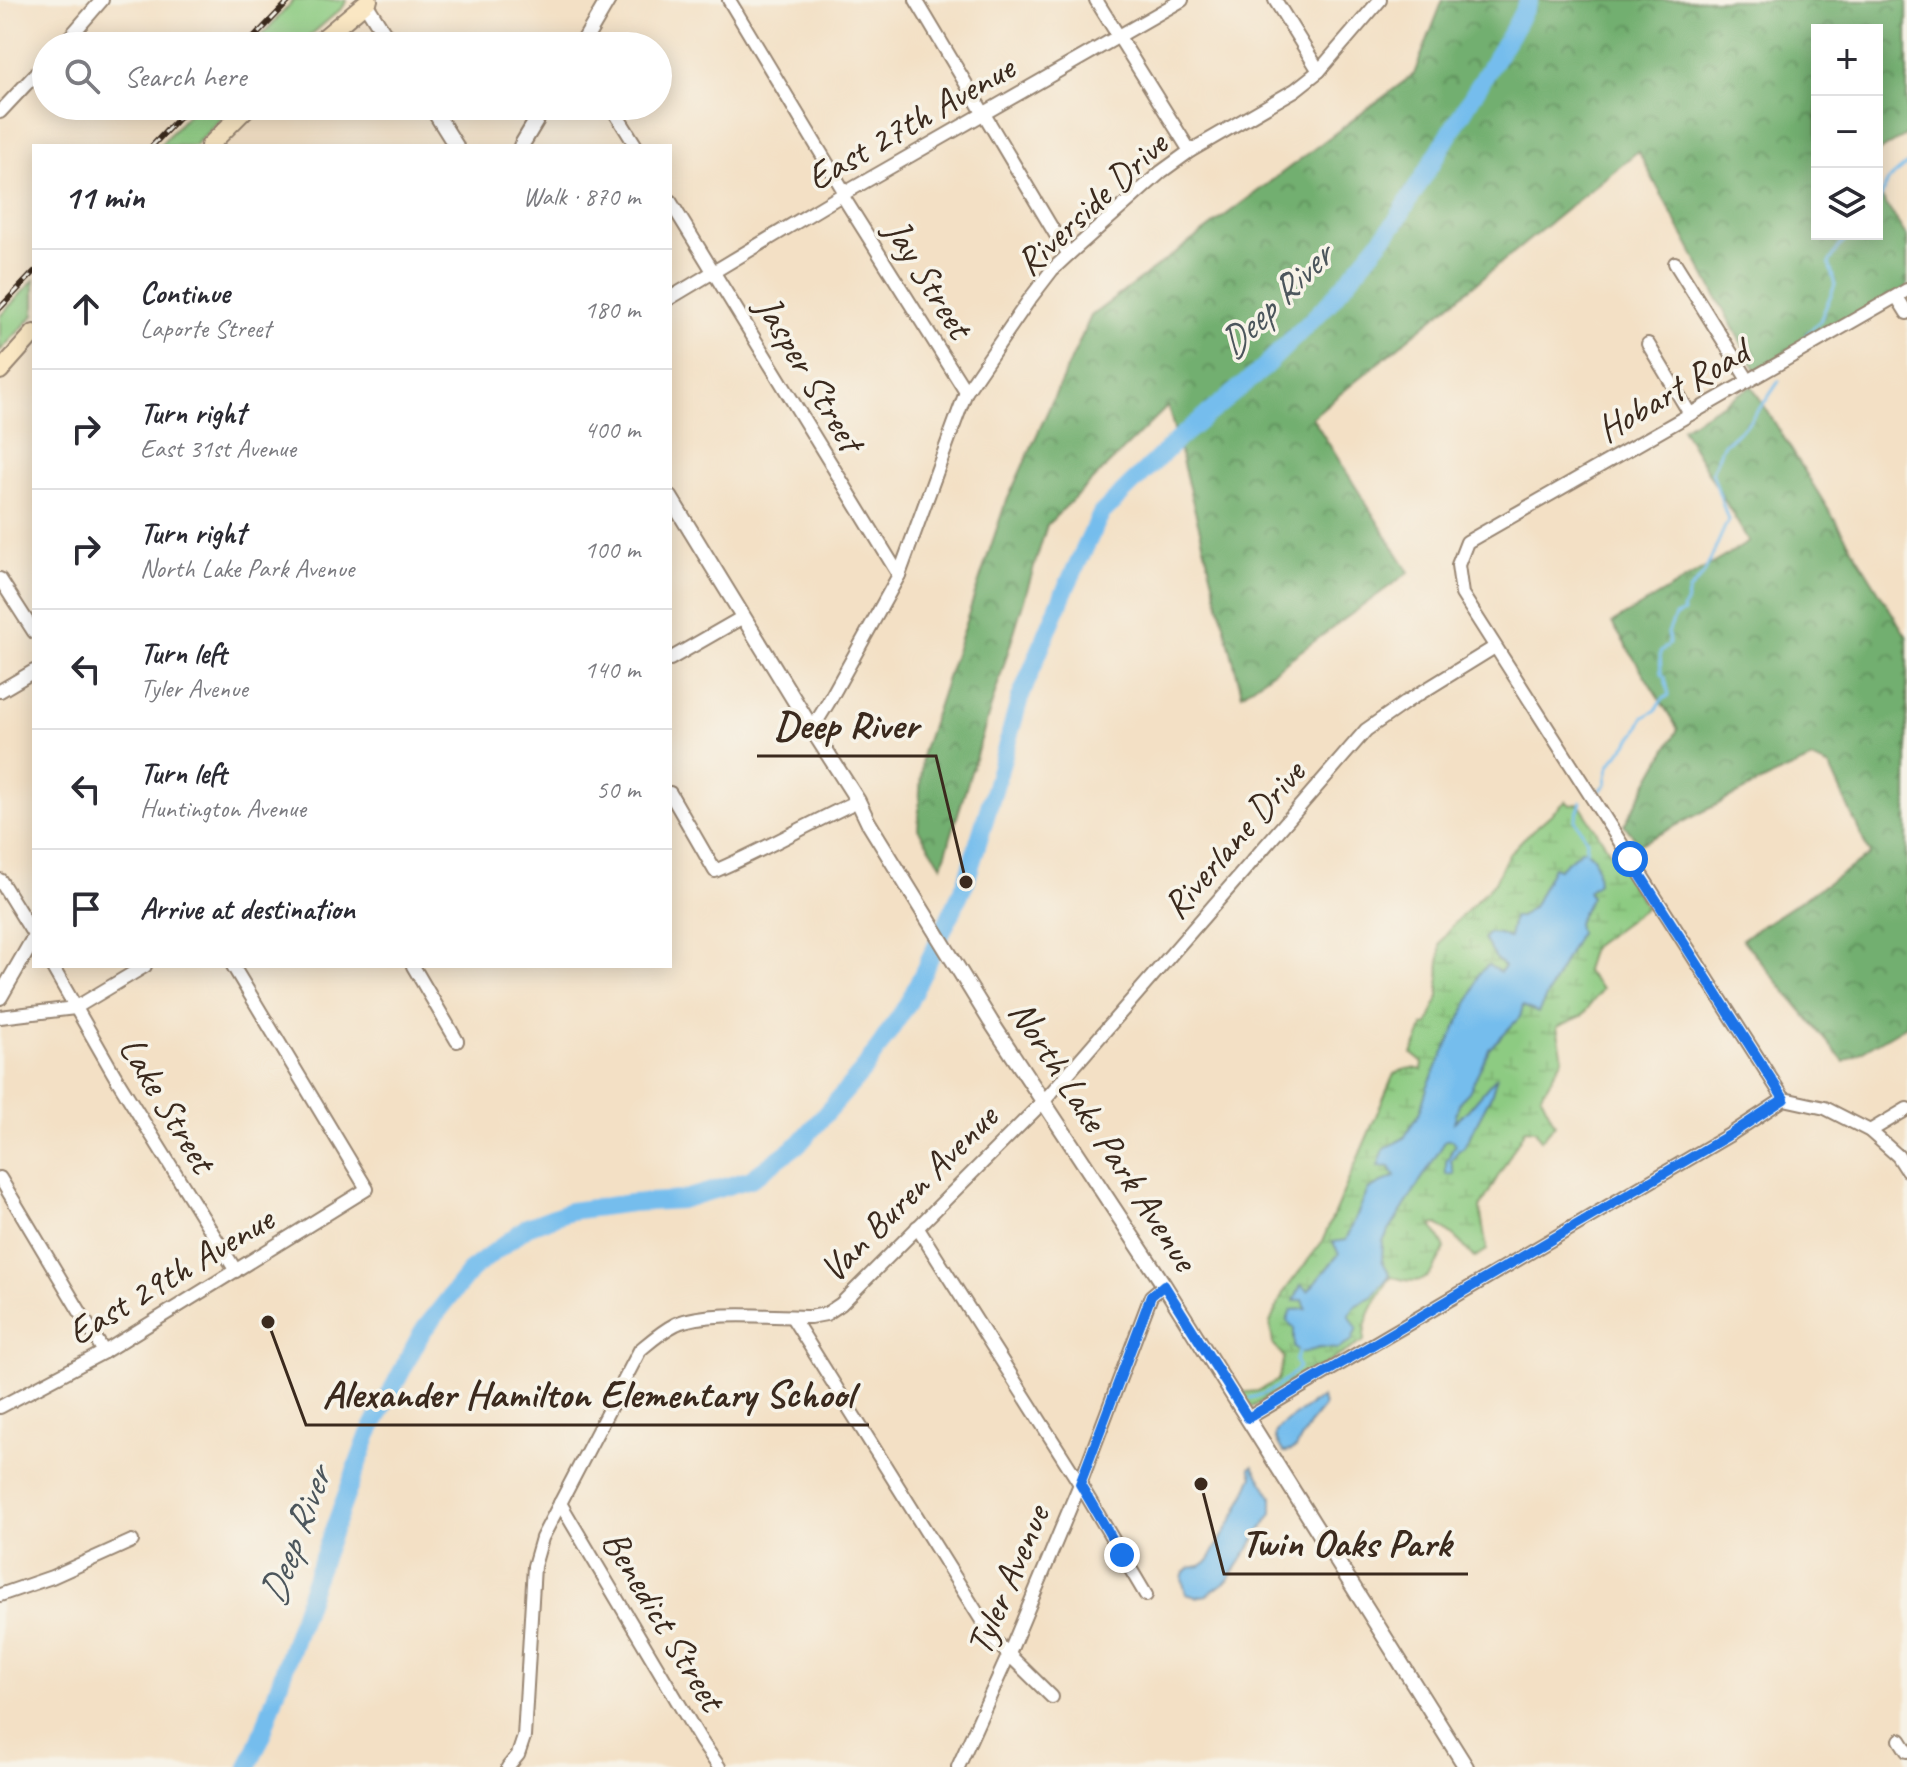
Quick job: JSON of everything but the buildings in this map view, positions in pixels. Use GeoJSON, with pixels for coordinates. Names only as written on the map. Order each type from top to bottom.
{"type":"FeatureCollection","features":[{"type":"Feature","properties":{"kind":"main road"},"geometry":{"type":"LineString","coordinates":[[330,32],[365,1]]}},
{"type":"Feature","properties":{"kind":"main road"},"geometry":{"type":"LineString","coordinates":[[211,144],[235,120]]}},
{"type":"Feature","properties":{"kind":"main road"},"geometry":{"type":"LineString","coordinates":[[0,371],[32,338]]}},
{"type":"Feature","properties":{"kind":"street"},"geometry":{"type":"LineString","coordinates":[[71,32],[89,5],[102,0]]}},
{"type":"Feature","properties":{"kind":"street"},"geometry":{"type":"LineString","coordinates":[[589,32],[608,0]]}},
{"type":"Feature","properties":{"kind":"street","name":"Jay Street"},"geometry":{"type":"LineString","coordinates":[[729,0],[966,392]]}},
{"type":"Feature","properties":{"kind":"street"},"geometry":{"type":"LineString","coordinates":[[916,0],[1069,254]]}},
{"type":"Feature","properties":{"kind":"street"},"geometry":{"type":"LineString","coordinates":[[1096,0],[1190,151]]}},
{"type":"Feature","properties":{"kind":"street","name":"East 27th Avenue"},"geometry":{"type":"LineString","coordinates":[[672,297],[1182,0]]}},
{"type":"Feature","properties":{"kind":"street"},"geometry":{"type":"LineString","coordinates":[[1275,0],[1319,71]]}},
{"type":"Feature","properties":{"kind":"street","name":"Riverside Drive"},"geometry":{"type":"LineString","coordinates":[[812,729],[899,575],[966,392],[1052,270],[1125,203],[1190,151],[1295,90],[1319,71],[1380,0]]}},
{"type":"Feature","properties":{"kind":"street"},"geometry":{"type":"LineString","coordinates":[[365,1],[384,32]]}},
{"type":"Feature","properties":{"kind":"street"},"geometry":{"type":"LineString","coordinates":[[0,112],[32,78]]}},
{"type":"Feature","properties":{"kind":"street"},"geometry":{"type":"LineString","coordinates":[[440,120],[455,144]]}},
{"type":"Feature","properties":{"kind":"street"},"geometry":{"type":"LineString","coordinates":[[522,144],[537,120]]}},
{"type":"Feature","properties":{"kind":"street"},"geometry":{"type":"LineString","coordinates":[[620,120],[635,144]]}},
{"type":"Feature","properties":{"kind":"street","name":"Jasper Street"},"geometry":{"type":"LineString","coordinates":[[672,204],[899,575]]}},
{"type":"Feature","properties":{"kind":"street"},"geometry":{"type":"LineString","coordinates":[[1675,263],[1748,380]]}},
{"type":"Feature","properties":{"kind":"street"},"geometry":{"type":"LineString","coordinates":[[1902,293],[1907,313]]}},
{"type":"Feature","properties":{"kind":"street","name":"Hobart Road"},"geometry":{"type":"LineString","coordinates":[[1495,647],[1462,594],[1458,565],[1467,542],[1902,293]]}},
{"type":"Feature","properties":{"kind":"street"},"geometry":{"type":"LineString","coordinates":[[1648,344],[1690,414]]}},
{"type":"Feature","properties":{"kind":"street","name":"North Lake Park Avenue"},"geometry":{"type":"LineString","coordinates":[[672,500],[991,1022],[1164,1285],[1466,1767]]}},
{"type":"Feature","properties":{"kind":"street"},"geometry":{"type":"LineString","coordinates":[[0,579],[32,629]]}},
{"type":"Feature","properties":{"kind":"street"},"geometry":{"type":"LineString","coordinates":[[672,658],[743,617]]}},
{"type":"Feature","properties":{"kind":"street"},"geometry":{"type":"LineString","coordinates":[[1495,647],[1784,1099],[1825,1108],[1870,1131],[1898,1156],[1907,1170]]}},
{"type":"Feature","properties":{"kind":"street","name":"Riverlane Drive"},"geometry":{"type":"LineString","coordinates":[[1044,1101],[1366,730],[1495,647]]}},
{"type":"Feature","properties":{"kind":"street"},"geometry":{"type":"LineString","coordinates":[[0,691],[32,672]]}},
{"type":"Feature","properties":{"kind":"street"},"geometry":{"type":"LineString","coordinates":[[672,796],[715,871],[858,801]]}},
{"type":"Feature","properties":{"kind":"street"},"geometry":{"type":"LineString","coordinates":[[0,880],[32,934]]}},
{"type":"Feature","properties":{"kind":"street"},"geometry":{"type":"LineString","coordinates":[[0,997],[32,941]]}},
{"type":"Feature","properties":{"kind":"street","name":"Lake Street"},"geometry":{"type":"LineString","coordinates":[[53,968],[236,1271]]}},
{"type":"Feature","properties":{"kind":"street"},"geometry":{"type":"LineString","coordinates":[[0,1017],[75,1008],[142,968]]}},
{"type":"Feature","properties":{"kind":"street","name":"East 29th Avenue"},"geometry":{"type":"LineString","coordinates":[[0,1407],[104,1352],[367,1189],[234,968]]}},
{"type":"Feature","properties":{"kind":"street"},"geometry":{"type":"LineString","coordinates":[[414,968],[457,1041]]}},
{"type":"Feature","properties":{"kind":"street"},"geometry":{"type":"LineString","coordinates":[[1248,1418],[1731,1134],[1784,1099]]}},
{"type":"Feature","properties":{"kind":"street","name":"Van Buren Avenue"},"geometry":{"type":"LineString","coordinates":[[508,1767],[518,1755],[524,1737],[534,1566],[542,1538],[640,1350],[679,1323],[704,1316],[810,1317],[826,1314],[841,1304],[1044,1101]]}},
{"type":"Feature","properties":{"kind":"street"},"geometry":{"type":"LineString","coordinates":[[1870,1131],[1907,1109]]}},
{"type":"Feature","properties":{"kind":"street"},"geometry":{"type":"LineString","coordinates":[[0,1178],[104,1352]]}},
{"type":"Feature","properties":{"kind":"street"},"geometry":{"type":"LineString","coordinates":[[917,1227],[1080,1484],[1146,1595]]}},
{"type":"Feature","properties":{"kind":"street","name":"Tyler Avenue"},"geometry":{"type":"LineString","coordinates":[[958,1767],[1080,1484],[1151,1296],[1164,1285]]}},
{"type":"Feature","properties":{"kind":"street"},"geometry":{"type":"LineString","coordinates":[[792,1317],[994,1640],[1052,1697]]}},
{"type":"Feature","properties":{"kind":"street","name":"Benedict Street"},"geometry":{"type":"LineString","coordinates":[[560,1503],[719,1767]]}},
{"type":"Feature","properties":{"kind":"street"},"geometry":{"type":"LineString","coordinates":[[0,1595],[52,1577],[132,1541]]}},
{"type":"Feature","properties":{"kind":"street"},"geometry":{"type":"LineString","coordinates":[[518,1755],[525,1767]]}},
{"type":"Feature","properties":{"kind":"green space"},"geometry":{"type":"Polygon","coordinates":[[[294,0],[347,0],[314,32],[265,32],[294,0]]]}},
{"type":"Feature","properties":{"kind":"green space"},"geometry":{"type":"Polygon","coordinates":[[[1443,0],[1907,0],[1907,134],[1883,149],[1883,24],[1811,24],[1811,240],[1883,240],[1883,199],[1907,237],[1907,290],[1758,374],[1638,151],[1312,417],[1409,572],[1242,694],[1168,406],[1047,525],[942,866],[918,829],[922,753],[1004,507],[1091,316],[1414,74],[1443,0]]]}},
{"type":"Feature","properties":{"kind":"green space"},"geometry":{"type":"Polygon","coordinates":[[[183,120],[220,120],[196,144],[161,144],[183,120]]]}},
{"type":"Feature","properties":{"kind":"green space"},"geometry":{"type":"Polygon","coordinates":[[[32,282],[32,317],[0,351],[0,316],[32,282]]]}},
{"type":"Feature","properties":{"kind":"green space"},"geometry":{"type":"Polygon","coordinates":[[[1752,386],[1907,637],[1907,1025],[1844,1062],[1742,939],[1870,855],[1830,767],[1812,759],[1640,844],[1624,825],[1678,729],[1612,623],[1749,542],[1682,428],[1752,386]]]}},
{"type":"Feature","properties":{"kind":"green space"},"geometry":{"type":"Polygon","coordinates":[[[1566,801],[1570,805],[1579,804],[1646,907],[1592,947],[1585,971],[1602,989],[1582,1016],[1557,1027],[1563,1058],[1541,1096],[1555,1124],[1541,1140],[1535,1130],[1525,1129],[1480,1208],[1487,1250],[1474,1258],[1438,1224],[1432,1225],[1445,1248],[1436,1266],[1420,1280],[1391,1276],[1369,1315],[1364,1341],[1252,1407],[1244,1403],[1236,1393],[1258,1391],[1278,1380],[1284,1357],[1273,1344],[1270,1323],[1283,1293],[1322,1242],[1394,1074],[1414,1068],[1422,1070],[1423,1063],[1412,1054],[1439,996],[1440,944],[1450,928],[1495,882],[1508,855],[1566,801]]]}},
{"type":"Feature","properties":{"kind":"water"},"geometry":{"type":"Polygon","coordinates":[[[1582,849],[1594,859],[1598,883],[1588,891],[1591,897],[1577,923],[1579,933],[1538,1013],[1523,1006],[1520,1017],[1489,1049],[1469,1092],[1460,1101],[1454,1122],[1497,1076],[1491,1096],[1464,1147],[1451,1161],[1454,1174],[1446,1175],[1446,1162],[1455,1145],[1453,1140],[1446,1140],[1383,1241],[1382,1260],[1390,1275],[1373,1296],[1355,1306],[1349,1315],[1357,1328],[1352,1341],[1338,1349],[1320,1348],[1302,1353],[1294,1348],[1294,1328],[1287,1321],[1291,1310],[1306,1309],[1303,1300],[1294,1301],[1301,1285],[1308,1291],[1339,1254],[1333,1242],[1346,1240],[1368,1190],[1395,1176],[1390,1167],[1378,1166],[1384,1149],[1404,1138],[1420,1111],[1428,1085],[1473,993],[1478,974],[1488,965],[1500,972],[1504,967],[1484,939],[1488,933],[1509,938],[1513,917],[1520,917],[1533,907],[1553,867],[1559,869],[1582,849]]]}},
{"type":"Feature","properties":{"kind":"water"},"geometry":{"type":"Polygon","coordinates":[[[1322,1397],[1324,1407],[1296,1448],[1284,1453],[1276,1440],[1277,1431],[1322,1397]]]}},
{"type":"Feature","properties":{"kind":"water"},"geometry":{"type":"Polygon","coordinates":[[[1253,1466],[1272,1497],[1272,1513],[1229,1579],[1207,1595],[1196,1597],[1186,1594],[1183,1574],[1189,1568],[1209,1560],[1238,1510],[1253,1476],[1250,1468],[1253,1466]]]}},
{"type":"Feature","properties":{"kind":"waterway","name":"Deep River"},"geometry":{"type":"LineString","coordinates":[[248,1767],[369,1434],[422,1332],[471,1270],[527,1227],[570,1211],[681,1200],[751,1179],[800,1143],[862,1072],[909,1002],[966,882],[1020,698],[1064,592],[1101,514],[1180,437],[1259,372],[1329,303],[1395,223],[1529,0]]}},
{"type":"Feature","properties":{"kind":"waterway"},"geometry":{"type":"LineString","coordinates":[[1883,192],[1887,181],[1907,164]]}},
{"type":"Feature","properties":{"kind":"waterway"},"geometry":{"type":"LineString","coordinates":[[1806,335],[1820,321],[1835,285],[1829,263],[1846,240]]}},
{"type":"Feature","properties":{"kind":"waterway"},"geometry":{"type":"LineString","coordinates":[[1598,793],[1606,784],[1609,765],[1636,733],[1643,718],[1656,710],[1669,695],[1661,673],[1660,653],[1669,644],[1668,633],[1675,616],[1684,612],[1689,591],[1704,574],[1728,520],[1712,472],[1723,445],[1747,424],[1779,381]]}},
{"type":"Feature","properties":{"kind":"waterway"},"geometry":{"type":"LineString","coordinates":[[1581,802],[1575,820],[1587,840],[1586,851]]}},
{"type":"Feature","properties":{"kind":"waterway"},"geometry":{"type":"LineString","coordinates":[[1250,1398],[1270,1390],[1294,1372],[1299,1367],[1295,1361],[1299,1351]]}},
{"type":"Feature","properties":{"kind":"railway"},"geometry":{"type":"LineString","coordinates":[[259,32],[290,0]]}},
{"type":"Feature","properties":{"kind":"railway"},"geometry":{"type":"LineString","coordinates":[[154,144],[177,120]]}},
{"type":"Feature","properties":{"kind":"railway"},"geometry":{"type":"LineString","coordinates":[[0,308],[32,274]]}},
{"type":"Feature","properties":{"kind":"place","name":"Deep River"},"geometry":{"type":"Point","coordinates":[966,882]}},
{"type":"Feature","properties":{"kind":"place","name":"Alexander Hamilton Elementary School"},"geometry":{"type":"Point","coordinates":[268,1322]}},
{"type":"Feature","properties":{"kind":"place","name":"Twin Oaks Park"},"geometry":{"type":"Point","coordinates":[1201,1484]}},
{"type":"Feature","properties":{"kind":"route"},"geometry":{"type":"LineString","coordinates":[[1122,1555],[1080,1484],[1151,1296],[1164,1285],[1248,1418],[1731,1134],[1784,1099],[1630,859]]}}]}
